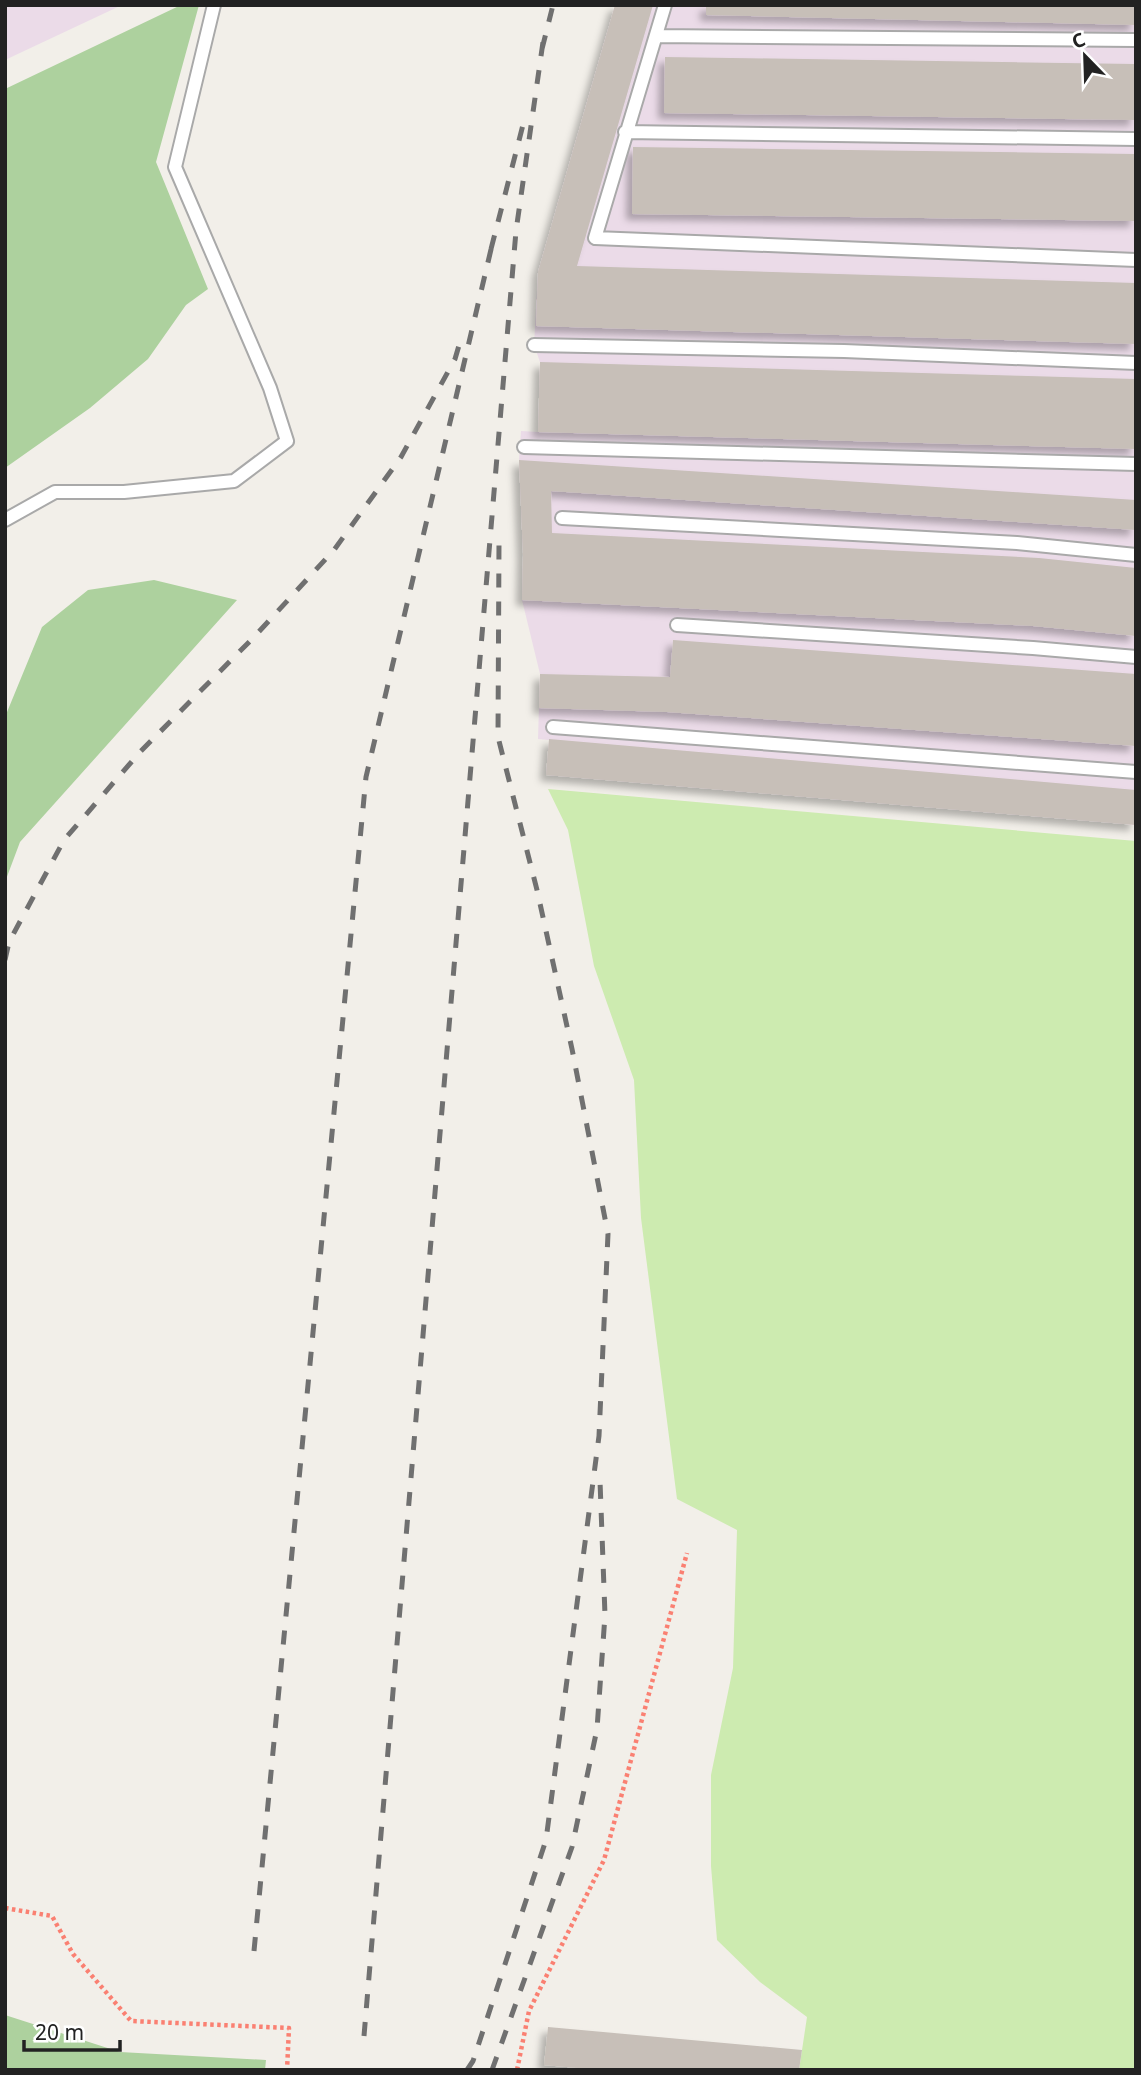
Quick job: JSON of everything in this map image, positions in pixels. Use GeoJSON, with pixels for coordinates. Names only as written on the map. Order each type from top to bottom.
{"type":"FeatureCollection","features":[{"type":"Feature","properties":{"kind":"lane"},"geometry":{"type":"LineString","coordinates":[[5,520],[55,492],[124,492],[234,481],[287,441],[270,388],[175,167],[214,5]]}},
{"type":"Feature","properties":{"kind":"lane"},"geometry":{"type":"LineString","coordinates":[[665,5],[595,238],[1136,260]]}},
{"type":"Feature","properties":{"kind":"lane"},"geometry":{"type":"LineString","coordinates":[[656,36],[1136,40]]}},
{"type":"Feature","properties":{"kind":"lane"},"geometry":{"type":"LineString","coordinates":[[625,132],[1136,139]]}},
{"type":"Feature","properties":{"kind":"lane"},"geometry":{"type":"LineString","coordinates":[[534,345],[844,351],[1136,363]]}},
{"type":"Feature","properties":{"kind":"lane"},"geometry":{"type":"LineString","coordinates":[[524,447],[1136,464]]}},
{"type":"Feature","properties":{"kind":"lane"},"geometry":{"type":"LineString","coordinates":[[562,518],[1017,543],[1136,555]]}},
{"type":"Feature","properties":{"kind":"lane"},"geometry":{"type":"LineString","coordinates":[[677,625],[1136,657]]}},
{"type":"Feature","properties":{"kind":"lane"},"geometry":{"type":"LineString","coordinates":[[553,727],[1136,772]]}},
{"type":"Feature","properties":{"kind":"path"},"geometry":{"type":"LineString","coordinates":[[517,2070],[530,2011],[604,1860],[687,1553]]}},
{"type":"Feature","properties":{"kind":"path"},"geometry":{"type":"LineString","coordinates":[[5,1908],[52,1916],[73,1954],[131,2021],[289,2028],[287,2070]]}},
{"type":"Feature","properties":{"kind":"shaded area"},"geometry":{"type":"Polygon","coordinates":[[[5,5],[122,5],[5,60],[5,5]]]}},
{"type":"Feature","properties":{"kind":"shaded area"},"geometry":{"type":"Polygon","coordinates":[[[615,5],[1136,5],[1136,825],[546,775],[549,740],[538,739],[540,674],[522,600],[519,460],[521,431],[538,432],[540,362],[534,345],[538,272],[615,5]]]}},
{"type":"Feature","properties":{"kind":"green space"},"geometry":{"type":"Polygon","coordinates":[[[181,5],[199,5],[156,162],[208,289],[186,305],[148,359],[90,408],[5,468],[5,89],[181,5]]]}},
{"type":"Feature","properties":{"kind":"green space"},"geometry":{"type":"Polygon","coordinates":[[[154,580],[237,600],[20,842],[5,882],[5,717],[42,627],[88,590],[154,580]]]}},
{"type":"Feature","properties":{"kind":"green space"},"geometry":{"type":"Polygon","coordinates":[[[548,789],[1136,841],[1136,2070],[799,2070],[807,2017],[760,1982],[717,1940],[711,1866],[711,1775],[733,1668],[737,1530],[677,1499],[641,1218],[634,1080],[594,966],[568,830],[548,789]]]}},
{"type":"Feature","properties":{"kind":"green space"},"geometry":{"type":"Polygon","coordinates":[[[5,2015],[120,2052],[266,2060],[265,2070],[5,2070],[5,2015]]]}},
{"type":"Feature","properties":{"kind":"building"},"geometry":{"type":"Polygon","coordinates":[[[615,5],[653,5],[577,266],[1136,283],[1136,344],[536,326],[538,272],[615,5]]]}},
{"type":"Feature","properties":{"kind":"building"},"geometry":{"type":"Polygon","coordinates":[[[706,5],[1136,5],[1136,25],[706,15],[706,5]]]}},
{"type":"Feature","properties":{"kind":"building"},"geometry":{"type":"Polygon","coordinates":[[[665,57],[1136,64],[1136,120],[664,113],[665,57]]]}},
{"type":"Feature","properties":{"kind":"building"},"geometry":{"type":"Polygon","coordinates":[[[633,147],[1136,154],[1136,221],[632,214],[633,147]]]}},
{"type":"Feature","properties":{"kind":"building"},"geometry":{"type":"Polygon","coordinates":[[[540,362],[1136,379],[1136,449],[538,432],[540,362]]]}},
{"type":"Feature","properties":{"kind":"building"},"geometry":{"type":"Polygon","coordinates":[[[519,460],[1136,500],[1136,530],[551,491],[552,533],[1039,558],[1136,568],[1136,636],[1033,626],[522,600],[519,460]]]}},
{"type":"Feature","properties":{"kind":"building"},"geometry":{"type":"Polygon","coordinates":[[[673,640],[1136,674],[1136,746],[667,712],[539,708],[540,674],[670,677],[673,640]]]}},
{"type":"Feature","properties":{"kind":"building"},"geometry":{"type":"Polygon","coordinates":[[[549,739],[1136,790],[1136,825],[546,775],[549,739]]]}},
{"type":"Feature","properties":{"kind":"building"},"geometry":{"type":"Polygon","coordinates":[[[548,2027],[802,2050],[799,2070],[601,2070],[544,2065],[548,2027]]]}},
{"type":"Feature","properties":{"kind":"railway"},"geometry":{"type":"LineString","coordinates":[[542,49],[553,5]]}},
{"type":"Feature","properties":{"kind":"railway"},"geometry":{"type":"LineString","coordinates":[[364,2036],[516,231],[543,42]]}},
{"type":"Feature","properties":{"kind":"railway"},"geometry":{"type":"LineString","coordinates":[[491,249],[524,121]]}},
{"type":"Feature","properties":{"kind":"railway"},"geometry":{"type":"LineString","coordinates":[[254,1951],[366,777],[493,241]]}},
{"type":"Feature","properties":{"kind":"railway"},"geometry":{"type":"LineString","coordinates":[[5,960],[9,942],[64,840],[140,752],[254,637],[334,550],[401,457],[455,359],[460,342]]}},
{"type":"Feature","properties":{"kind":"railway"},"geometry":{"type":"LineString","coordinates":[[467,2070],[473,2061],[546,1840],[599,1436],[608,1234],[572,1049],[537,890],[498,737],[499,542]]}},
{"type":"Feature","properties":{"kind":"railway"},"geometry":{"type":"LineString","coordinates":[[492,2070],[572,1847],[597,1729],[605,1615],[600,1481]]}}]}
